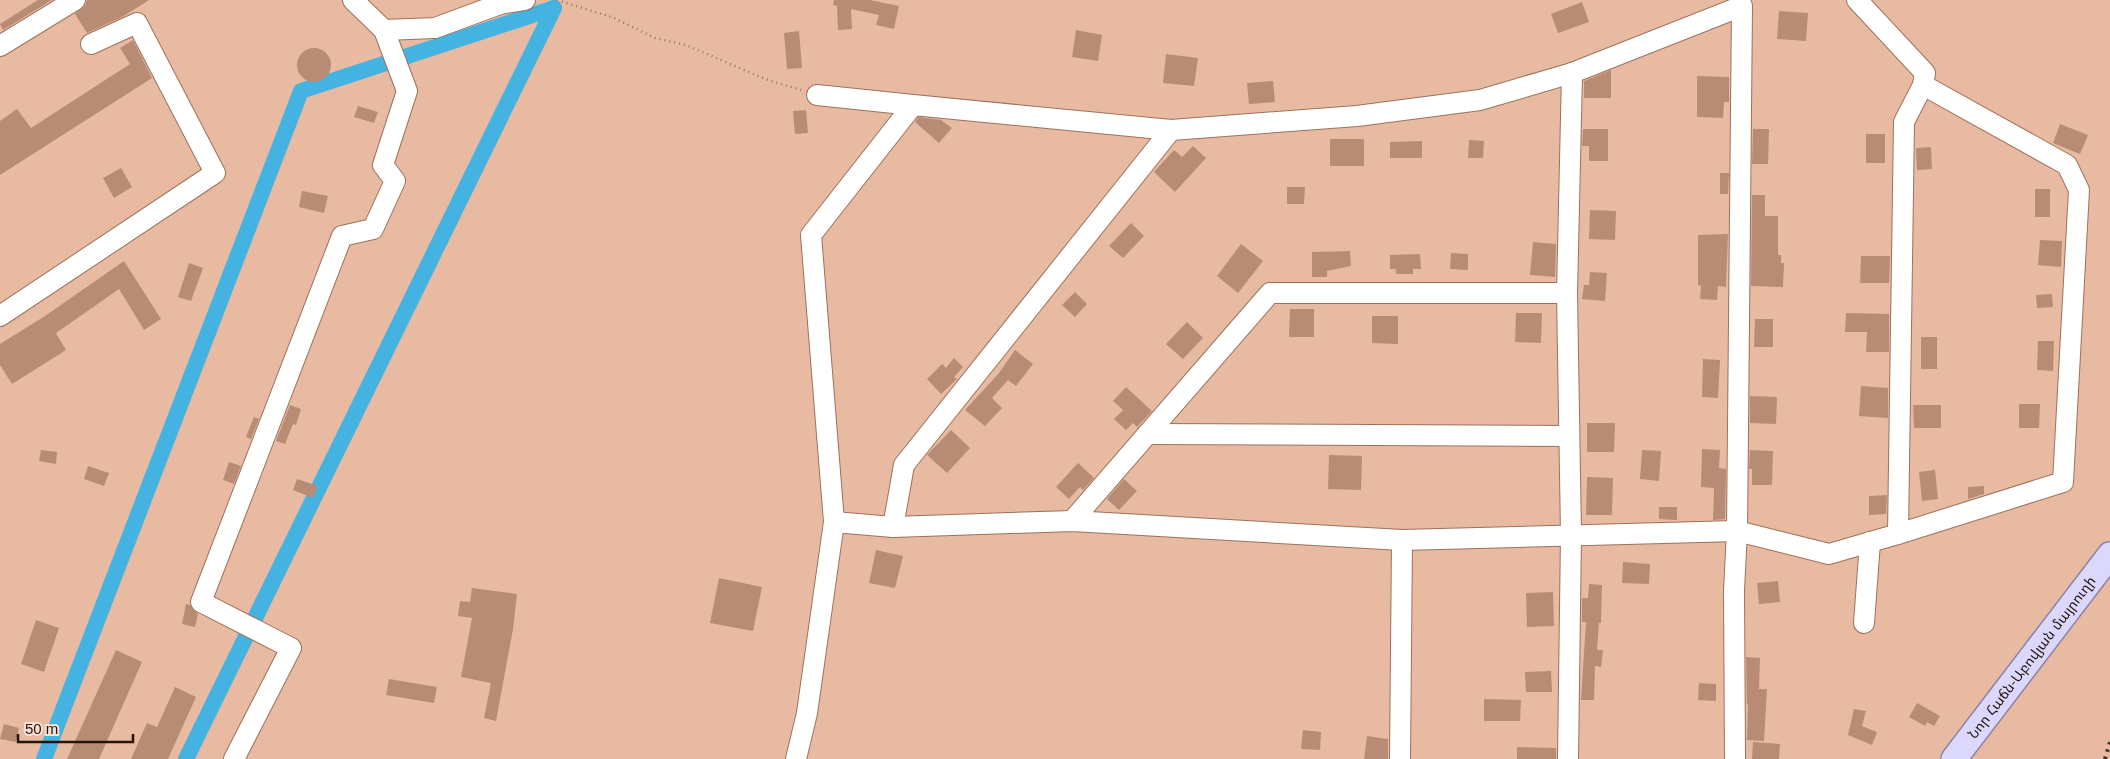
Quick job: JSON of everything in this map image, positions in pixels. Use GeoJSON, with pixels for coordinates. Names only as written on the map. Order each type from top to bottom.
{"type":"FeatureCollection","features":[{"type":"Feature","properties":{"kind":"main road","name":"Նոր Հաճն-Աբովյան մայրուղի"},"geometry":{"type":"LineString","coordinates":[[1954,759],[2107,560]]}},
{"type":"Feature","properties":{"kind":"street"},"geometry":{"type":"LineString","coordinates":[[0,46],[75,0]]}},
{"type":"Feature","properties":{"kind":"street"},"geometry":{"type":"LineString","coordinates":[[234,759],[291,648],[201,602],[342,236],[373,229],[395,181],[383,165],[407,92],[384,30],[353,0]]}},
{"type":"Feature","properties":{"kind":"street"},"geometry":{"type":"LineString","coordinates":[[384,30],[435,28],[500,4],[525,0]]}},
{"type":"Feature","properties":{"kind":"street"},"geometry":{"type":"LineString","coordinates":[[1857,0],[1925,73],[1923,85],[1904,122],[1898,534]]}},
{"type":"Feature","properties":{"kind":"street"},"geometry":{"type":"LineString","coordinates":[[817,95],[1170,130],[1357,116],[1480,100],[1572,73],[1747,3],[1737,531],[1734,590],[1735,759]]}},
{"type":"Feature","properties":{"kind":"street"},"geometry":{"type":"LineString","coordinates":[[0,316],[215,173],[137,23],[91,44]]}},
{"type":"Feature","properties":{"kind":"street"},"geometry":{"type":"LineString","coordinates":[[1568,759],[1571,534],[1567,293],[1572,73]]}},
{"type":"Feature","properties":{"kind":"street"},"geometry":{"type":"LineString","coordinates":[[834,522],[893,527],[1072,521],[1402,540],[1737,531],[1829,554],[2063,482],[2079,190],[2067,165],[1923,85]]}},
{"type":"Feature","properties":{"kind":"street"},"geometry":{"type":"LineString","coordinates":[[796,759],[807,713],[834,522],[811,235],[913,105]]}},
{"type":"Feature","properties":{"kind":"street"},"geometry":{"type":"LineString","coordinates":[[893,527],[904,465],[1170,130]]}},
{"type":"Feature","properties":{"kind":"street"},"geometry":{"type":"LineString","coordinates":[[1072,521],[1270,292],[1567,293]]}},
{"type":"Feature","properties":{"kind":"street"},"geometry":{"type":"LineString","coordinates":[[1147,434],[1569,436]]}},
{"type":"Feature","properties":{"kind":"street"},"geometry":{"type":"LineString","coordinates":[[1400,759],[1402,540]]}},
{"type":"Feature","properties":{"kind":"street"},"geometry":{"type":"LineString","coordinates":[[1864,623],[1870,542]]}},
{"type":"Feature","properties":{"kind":"path"},"geometry":{"type":"LineString","coordinates":[[557,0],[614,18],[655,38],[686,45],[765,79],[817,95]]}},
{"type":"Feature","properties":{"kind":"building"},"geometry":{"type":"Polygon","coordinates":[[[38,0],[52,0],[3,30],[0,24],[38,0]]]}},
{"type":"Feature","properties":{"kind":"building"},"geometry":{"type":"Polygon","coordinates":[[[87,0],[149,0],[122,17],[87,33],[75,14],[85,6],[87,0]]]}},
{"type":"Feature","properties":{"kind":"building"},"geometry":{"type":"Polygon","coordinates":[[[834,0],[870,0],[899,6],[894,29],[876,25],[879,15],[851,9],[852,29],[838,30],[837,6],[833,5],[834,0]]]}},
{"type":"Feature","properties":{"kind":"building"},"geometry":{"type":"Polygon","coordinates":[[[1582,2],[1589,22],[1558,33],[1551,14],[1582,2]]]}},
{"type":"Feature","properties":{"kind":"building"},"geometry":{"type":"Polygon","coordinates":[[[1779,11],[1808,13],[1806,41],[1777,39],[1779,11]]]}},
{"type":"Feature","properties":{"kind":"building"},"geometry":{"type":"Polygon","coordinates":[[[1076,30],[1102,35],[1098,61],[1072,57],[1076,30]]]}},
{"type":"Feature","properties":{"kind":"building"},"geometry":{"type":"Polygon","coordinates":[[[799,31],[802,68],[787,69],[784,33],[799,31]]]}},
{"type":"Feature","properties":{"kind":"building"},"geometry":{"type":"Polygon","coordinates":[[[133,40],[152,78],[0,175],[0,121],[17,109],[31,128],[130,64],[120,48],[133,40]]]}},
{"type":"Feature","properties":{"kind":"building"},"geometry":{"type":"Polygon","coordinates":[[[314,48],[326,53],[331,65],[326,77],[314,82],[302,77],[297,65],[302,53],[314,48]]]}},
{"type":"Feature","properties":{"kind":"building"},"geometry":{"type":"Polygon","coordinates":[[[1166,54],[1198,58],[1194,86],[1163,83],[1166,54]]]}},
{"type":"Feature","properties":{"kind":"building"},"geometry":{"type":"Polygon","coordinates":[[[1611,70],[1611,98],[1584,98],[1584,81],[1611,70]]]}},
{"type":"Feature","properties":{"kind":"building"},"geometry":{"type":"Polygon","coordinates":[[[1697,76],[1729,77],[1729,102],[1724,102],[1723,118],[1697,117],[1697,76]]]}},
{"type":"Feature","properties":{"kind":"building"},"geometry":{"type":"Polygon","coordinates":[[[1273,81],[1275,102],[1249,104],[1247,83],[1273,81]]]}},
{"type":"Feature","properties":{"kind":"building"},"geometry":{"type":"Polygon","coordinates":[[[358,106],[378,112],[374,123],[354,117],[358,106]]]}},
{"type":"Feature","properties":{"kind":"building"},"geometry":{"type":"Polygon","coordinates":[[[806,110],[808,133],[795,134],[793,111],[806,110]]]}},
{"type":"Feature","properties":{"kind":"building"},"geometry":{"type":"Polygon","coordinates":[[[918,117],[941,120],[952,128],[939,143],[915,122],[918,117]]]}},
{"type":"Feature","properties":{"kind":"building"},"geometry":{"type":"Polygon","coordinates":[[[2060,124],[2088,135],[2080,154],[2053,143],[2060,124]]]}},
{"type":"Feature","properties":{"kind":"building"},"geometry":{"type":"Polygon","coordinates":[[[1583,129],[1608,129],[1608,161],[1589,161],[1589,146],[1582,146],[1583,129]]]}},
{"type":"Feature","properties":{"kind":"building"},"geometry":{"type":"Polygon","coordinates":[[[1753,129],[1769,129],[1768,164],[1752,164],[1753,129]]]}},
{"type":"Feature","properties":{"kind":"building"},"geometry":{"type":"Polygon","coordinates":[[[1866,134],[1885,134],[1885,163],[1866,163],[1866,134]]]}},
{"type":"Feature","properties":{"kind":"building"},"geometry":{"type":"Polygon","coordinates":[[[1330,139],[1364,139],[1364,166],[1330,166],[1330,139]]]}},
{"type":"Feature","properties":{"kind":"building"},"geometry":{"type":"Polygon","coordinates":[[[1469,140],[1484,141],[1483,158],[1468,158],[1469,140]]]}},
{"type":"Feature","properties":{"kind":"building"},"geometry":{"type":"Polygon","coordinates":[[[1422,141],[1422,158],[1390,158],[1390,142],[1422,141]]]}},
{"type":"Feature","properties":{"kind":"building"},"geometry":{"type":"Polygon","coordinates":[[[1193,146],[1206,158],[1175,192],[1154,172],[1174,150],[1182,157],[1193,146]]]}},
{"type":"Feature","properties":{"kind":"building"},"geometry":{"type":"Polygon","coordinates":[[[1931,147],[1932,169],[1917,170],[1916,148],[1931,147]]]}},
{"type":"Feature","properties":{"kind":"building"},"geometry":{"type":"Polygon","coordinates":[[[121,168],[132,187],[114,198],[103,178],[121,168]]]}},
{"type":"Feature","properties":{"kind":"building"},"geometry":{"type":"Polygon","coordinates":[[[1720,173],[1729,173],[1728,194],[1720,194],[1720,173]]]}},
{"type":"Feature","properties":{"kind":"building"},"geometry":{"type":"Polygon","coordinates":[[[1287,187],[1305,187],[1304,204],[1287,204],[1287,187]]]}},
{"type":"Feature","properties":{"kind":"building"},"geometry":{"type":"Polygon","coordinates":[[[2035,189],[2050,189],[2050,217],[2035,217],[2035,189]]]}},
{"type":"Feature","properties":{"kind":"building"},"geometry":{"type":"Polygon","coordinates":[[[302,191],[328,196],[324,213],[299,207],[302,191]]]}},
{"type":"Feature","properties":{"kind":"building"},"geometry":{"type":"Polygon","coordinates":[[[1752,195],[1765,195],[1765,216],[1778,216],[1778,255],[1781,255],[1781,263],[1784,263],[1783,287],[1751,286],[1752,195]]]}},
{"type":"Feature","properties":{"kind":"building"},"geometry":{"type":"Polygon","coordinates":[[[1590,210],[1616,211],[1615,240],[1589,239],[1590,210]]]}},
{"type":"Feature","properties":{"kind":"building"},"geometry":{"type":"Polygon","coordinates":[[[1131,223],[1144,236],[1123,258],[1109,246],[1131,223]]]}},
{"type":"Feature","properties":{"kind":"building"},"geometry":{"type":"Polygon","coordinates":[[[1728,234],[1726,287],[1718,286],[1717,300],[1700,299],[1701,286],[1698,285],[1698,235],[1728,234]]]}},
{"type":"Feature","properties":{"kind":"building"},"geometry":{"type":"Polygon","coordinates":[[[2040,240],[2062,241],[2061,267],[2038,265],[2040,240]]]}},
{"type":"Feature","properties":{"kind":"building"},"geometry":{"type":"Polygon","coordinates":[[[1533,242],[1556,244],[1555,277],[1530,275],[1533,242]]]}},
{"type":"Feature","properties":{"kind":"building"},"geometry":{"type":"Polygon","coordinates":[[[1241,244],[1263,261],[1238,293],[1217,276],[1241,244]]]}},
{"type":"Feature","properties":{"kind":"building"},"geometry":{"type":"Polygon","coordinates":[[[1350,251],[1351,266],[1327,271],[1327,277],[1312,277],[1312,252],[1350,251]]]}},
{"type":"Feature","properties":{"kind":"building"},"geometry":{"type":"Polygon","coordinates":[[[1451,253],[1468,254],[1468,270],[1450,269],[1451,253]]]}},
{"type":"Feature","properties":{"kind":"building"},"geometry":{"type":"Polygon","coordinates":[[[1420,254],[1421,269],[1413,269],[1413,274],[1396,274],[1396,269],[1390,269],[1390,255],[1420,254]]]}},
{"type":"Feature","properties":{"kind":"building"},"geometry":{"type":"Polygon","coordinates":[[[1861,256],[1890,256],[1889,283],[1860,283],[1861,256]]]}},
{"type":"Feature","properties":{"kind":"building"},"geometry":{"type":"Polygon","coordinates":[[[124,261],[161,319],[144,330],[119,289],[56,333],[66,350],[12,384],[0,365],[0,344],[45,316],[124,261]]]}},
{"type":"Feature","properties":{"kind":"building"},"geometry":{"type":"Polygon","coordinates":[[[189,263],[203,268],[191,301],[178,297],[189,263]]]}},
{"type":"Feature","properties":{"kind":"building"},"geometry":{"type":"Polygon","coordinates":[[[1590,272],[1607,273],[1605,301],[1582,299],[1584,285],[1589,285],[1590,272]]]}},
{"type":"Feature","properties":{"kind":"building"},"geometry":{"type":"Polygon","coordinates":[[[1075,292],[1087,304],[1075,317],[1062,305],[1075,292]]]}},
{"type":"Feature","properties":{"kind":"building"},"geometry":{"type":"Polygon","coordinates":[[[2052,294],[2053,307],[2037,308],[2036,295],[2052,294]]]}},
{"type":"Feature","properties":{"kind":"building"},"geometry":{"type":"Polygon","coordinates":[[[1290,309],[1314,309],[1314,337],[1289,337],[1290,309]]]}},
{"type":"Feature","properties":{"kind":"building"},"geometry":{"type":"Polygon","coordinates":[[[1516,313],[1542,313],[1541,343],[1515,342],[1516,313]]]}},
{"type":"Feature","properties":{"kind":"building"},"geometry":{"type":"Polygon","coordinates":[[[1846,313],[1889,314],[1889,352],[1866,352],[1867,332],[1845,332],[1846,313]]]}},
{"type":"Feature","properties":{"kind":"building"},"geometry":{"type":"Polygon","coordinates":[[[1372,316],[1398,316],[1398,344],[1372,343],[1372,316]]]}},
{"type":"Feature","properties":{"kind":"building"},"geometry":{"type":"Polygon","coordinates":[[[1755,319],[1773,319],[1773,347],[1754,347],[1755,319]]]}},
{"type":"Feature","properties":{"kind":"building"},"geometry":{"type":"Polygon","coordinates":[[[1187,322],[1203,338],[1183,359],[1166,344],[1187,322]]]}},
{"type":"Feature","properties":{"kind":"building"},"geometry":{"type":"Polygon","coordinates":[[[1921,337],[1937,337],[1937,369],[1921,369],[1921,337]]]}},
{"type":"Feature","properties":{"kind":"building"},"geometry":{"type":"Polygon","coordinates":[[[2038,341],[2054,341],[2053,371],[2037,370],[2038,341]]]}},
{"type":"Feature","properties":{"kind":"building"},"geometry":{"type":"Polygon","coordinates":[[[1015,350],[1033,364],[1016,386],[1008,380],[992,398],[1002,408],[985,426],[965,410],[999,373],[1015,350]]]}},
{"type":"Feature","properties":{"kind":"building"},"geometry":{"type":"Polygon","coordinates":[[[954,358],[963,367],[954,377],[957,379],[941,394],[927,379],[942,364],[946,368],[954,358]]]}},
{"type":"Feature","properties":{"kind":"building"},"geometry":{"type":"Polygon","coordinates":[[[1703,359],[1720,360],[1718,398],[1702,397],[1703,359]]]}},
{"type":"Feature","properties":{"kind":"building"},"geometry":{"type":"Polygon","coordinates":[[[1861,386],[1888,388],[1888,418],[1859,416],[1861,386]]]}},
{"type":"Feature","properties":{"kind":"building"},"geometry":{"type":"Polygon","coordinates":[[[1126,387],[1152,411],[1137,427],[1133,423],[1126,430],[1114,419],[1123,410],[1113,401],[1126,387]]]}},
{"type":"Feature","properties":{"kind":"building"},"geometry":{"type":"Polygon","coordinates":[[[1750,396],[1777,397],[1776,424],[1750,423],[1750,396]]]}},
{"type":"Feature","properties":{"kind":"building"},"geometry":{"type":"Polygon","coordinates":[[[2019,404],[2040,404],[2039,428],[2019,428],[2019,404]]]}},
{"type":"Feature","properties":{"kind":"building"},"geometry":{"type":"Polygon","coordinates":[[[290,405],[301,409],[296,425],[293,424],[285,444],[276,441],[290,405]]]}},
{"type":"Feature","properties":{"kind":"building"},"geometry":{"type":"Polygon","coordinates":[[[1913,405],[1941,405],[1941,428],[1914,428],[1913,405]]]}},
{"type":"Feature","properties":{"kind":"building"},"geometry":{"type":"Polygon","coordinates":[[[254,417],[259,419],[251,439],[246,437],[254,417]]]}},
{"type":"Feature","properties":{"kind":"building"},"geometry":{"type":"Polygon","coordinates":[[[1587,423],[1615,423],[1614,452],[1587,452],[1587,423]]]}},
{"type":"Feature","properties":{"kind":"building"},"geometry":{"type":"Polygon","coordinates":[[[951,430],[970,448],[947,473],[927,455],[951,430]]]}},
{"type":"Feature","properties":{"kind":"building"},"geometry":{"type":"Polygon","coordinates":[[[1702,449],[1720,450],[1719,468],[1726,469],[1725,519],[1713,520],[1714,488],[1701,487],[1702,449]]]}},
{"type":"Feature","properties":{"kind":"building"},"geometry":{"type":"Polygon","coordinates":[[[41,450],[57,452],[56,464],[39,461],[41,450]]]}},
{"type":"Feature","properties":{"kind":"building"},"geometry":{"type":"Polygon","coordinates":[[[1642,450],[1661,451],[1659,481],[1640,479],[1642,450]]]}},
{"type":"Feature","properties":{"kind":"building"},"geometry":{"type":"Polygon","coordinates":[[[1750,450],[1773,451],[1772,485],[1752,485],[1752,469],[1749,469],[1750,450]]]}},
{"type":"Feature","properties":{"kind":"building"},"geometry":{"type":"Polygon","coordinates":[[[1329,455],[1362,456],[1361,490],[1328,489],[1329,455]]]}},
{"type":"Feature","properties":{"kind":"building"},"geometry":{"type":"Polygon","coordinates":[[[229,462],[241,466],[234,484],[223,480],[229,462]]]}},
{"type":"Feature","properties":{"kind":"building"},"geometry":{"type":"Polygon","coordinates":[[[1078,463],[1094,478],[1083,490],[1080,487],[1069,499],[1056,487],[1078,463]]]}},
{"type":"Feature","properties":{"kind":"building"},"geometry":{"type":"Polygon","coordinates":[[[88,466],[109,473],[104,486],[84,479],[88,466]]]}},
{"type":"Feature","properties":{"kind":"building"},"geometry":{"type":"Polygon","coordinates":[[[1935,470],[1938,499],[1922,501],[1919,472],[1935,470]]]}},
{"type":"Feature","properties":{"kind":"building"},"geometry":{"type":"Polygon","coordinates":[[[1587,477],[1613,478],[1612,515],[1586,515],[1587,477]]]}},
{"type":"Feature","properties":{"kind":"building"},"geometry":{"type":"Polygon","coordinates":[[[297,479],[318,486],[313,498],[293,490],[297,479]]]}},
{"type":"Feature","properties":{"kind":"building"},"geometry":{"type":"Polygon","coordinates":[[[1124,479],[1137,491],[1119,510],[1107,499],[1124,479]]]}},
{"type":"Feature","properties":{"kind":"building"},"geometry":{"type":"Polygon","coordinates":[[[1984,486],[1984,494],[1968,499],[1968,487],[1984,486]]]}},
{"type":"Feature","properties":{"kind":"building"},"geometry":{"type":"Polygon","coordinates":[[[1887,495],[1886,514],[1869,515],[1869,496],[1887,495]]]}},
{"type":"Feature","properties":{"kind":"building"},"geometry":{"type":"Polygon","coordinates":[[[1659,507],[1677,507],[1677,520],[1659,519],[1659,507]]]}},
{"type":"Feature","properties":{"kind":"building"},"geometry":{"type":"Polygon","coordinates":[[[876,550],[903,556],[895,588],[869,583],[876,550]]]}},
{"type":"Feature","properties":{"kind":"building"},"geometry":{"type":"Polygon","coordinates":[[[1623,562],[1650,564],[1649,584],[1622,583],[1623,562]]]}},
{"type":"Feature","properties":{"kind":"building"},"geometry":{"type":"Polygon","coordinates":[[[719,578],[762,587],[753,631],[710,623],[719,578]]]}},
{"type":"Feature","properties":{"kind":"building"},"geometry":{"type":"Polygon","coordinates":[[[1778,581],[1780,602],[1759,604],[1757,583],[1778,581]]]}},
{"type":"Feature","properties":{"kind":"building"},"geometry":{"type":"Polygon","coordinates":[[[1589,584],[1602,585],[1601,623],[1599,623],[1597,650],[1603,650],[1601,667],[1595,666],[1594,700],[1581,700],[1586,622],[1582,622],[1582,598],[1588,598],[1589,584]]]}},
{"type":"Feature","properties":{"kind":"building"},"geometry":{"type":"Polygon","coordinates":[[[472,588],[517,594],[513,629],[496,721],[484,718],[491,683],[461,677],[472,618],[458,616],[460,601],[470,602],[472,588]]]}},
{"type":"Feature","properties":{"kind":"building"},"geometry":{"type":"Polygon","coordinates":[[[1553,592],[1554,626],[1527,627],[1526,593],[1553,592]]]}},
{"type":"Feature","properties":{"kind":"building"},"geometry":{"type":"Polygon","coordinates":[[[186,604],[190,605],[198,614],[195,627],[182,624],[186,604]]]}},
{"type":"Feature","properties":{"kind":"building"},"geometry":{"type":"Polygon","coordinates":[[[36,620],[59,628],[44,672],[21,664],[36,620]]]}},
{"type":"Feature","properties":{"kind":"building"},"geometry":{"type":"Polygon","coordinates":[[[116,650],[142,662],[99,759],[67,759],[116,650]]]}},
{"type":"Feature","properties":{"kind":"building"},"geometry":{"type":"Polygon","coordinates":[[[1746,657],[1760,658],[1759,689],[1767,689],[1764,741],[1747,740],[1746,657]]]}},
{"type":"Feature","properties":{"kind":"building"},"geometry":{"type":"Polygon","coordinates":[[[1551,671],[1552,692],[1526,692],[1525,672],[1551,671]]]}},
{"type":"Feature","properties":{"kind":"building"},"geometry":{"type":"Polygon","coordinates":[[[389,679],[437,687],[434,703],[386,695],[389,679]]]}},
{"type":"Feature","properties":{"kind":"building"},"geometry":{"type":"Polygon","coordinates":[[[1699,683],[1716,684],[1716,701],[1698,700],[1699,683]]]}},
{"type":"Feature","properties":{"kind":"building"},"geometry":{"type":"Polygon","coordinates":[[[175,687],[196,697],[168,759],[131,759],[147,723],[157,727],[175,687]]]}},
{"type":"Feature","properties":{"kind":"building"},"geometry":{"type":"Polygon","coordinates":[[[1484,699],[1521,700],[1520,721],[1484,721],[1484,699]]]}},
{"type":"Feature","properties":{"kind":"building"},"geometry":{"type":"Polygon","coordinates":[[[1917,703],[1940,716],[1934,726],[1927,722],[1925,726],[1909,717],[1917,703]]]}},
{"type":"Feature","properties":{"kind":"building"},"geometry":{"type":"Polygon","coordinates":[[[1854,709],[1866,711],[1862,726],[1877,732],[1872,745],[1848,735],[1854,709]]]}},
{"type":"Feature","properties":{"kind":"building"},"geometry":{"type":"Polygon","coordinates":[[[4,724],[19,728],[16,742],[0,739],[4,724]]]}},
{"type":"Feature","properties":{"kind":"building"},"geometry":{"type":"Polygon","coordinates":[[[1303,730],[1321,732],[1320,750],[1301,749],[1303,730]]]}},
{"type":"Feature","properties":{"kind":"building"},"geometry":{"type":"Polygon","coordinates":[[[1367,736],[1388,739],[1388,759],[1364,759],[1367,736]]]}},
{"type":"Feature","properties":{"kind":"building"},"geometry":{"type":"Polygon","coordinates":[[[1753,742],[1780,744],[1779,759],[1752,759],[1753,742]]]}},
{"type":"Feature","properties":{"kind":"building"},"geometry":{"type":"Polygon","coordinates":[[[1517,747],[1556,748],[1556,759],[1517,759],[1517,747]]]}},
{"type":"Feature","properties":{"kind":"waterway"},"geometry":{"type":"LineString","coordinates":[[44,759],[301,91],[554,8]]}},
{"type":"Feature","properties":{"kind":"waterway"},"geometry":{"type":"LineString","coordinates":[[186,759],[554,8]]}},
{"type":"Feature","properties":{"kind":"railway"},"geometry":{"type":"LineString","coordinates":[[2105,759],[2110,742]]}}]}
